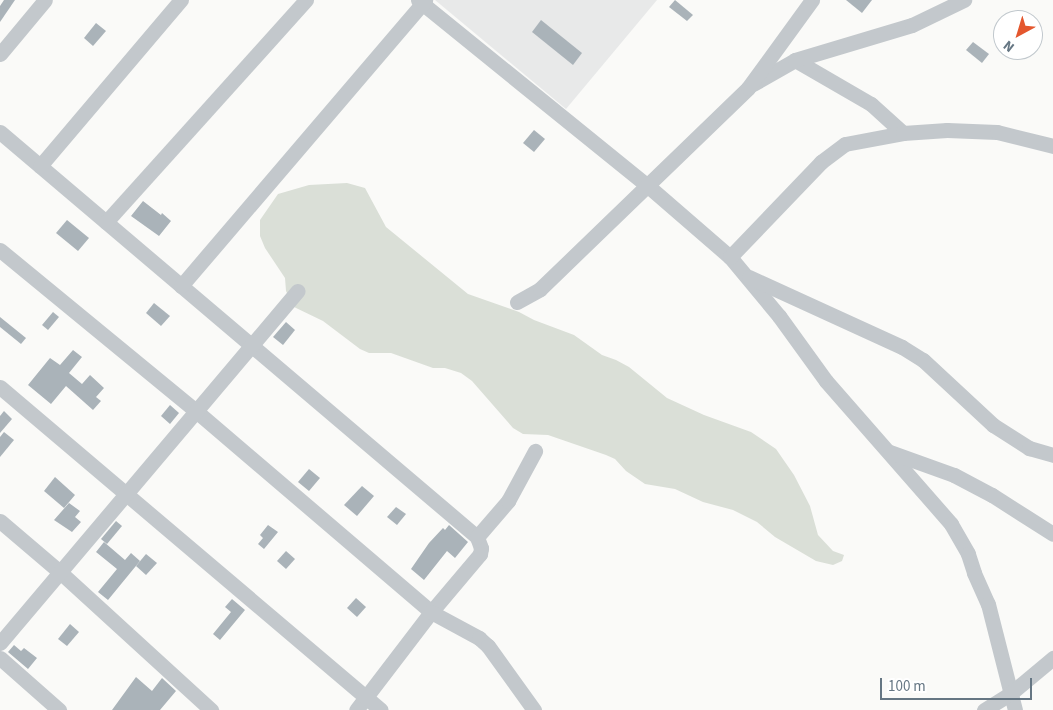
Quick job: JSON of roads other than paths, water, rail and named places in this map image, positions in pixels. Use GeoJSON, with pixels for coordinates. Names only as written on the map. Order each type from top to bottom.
{"type":"FeatureCollection","features":[{"type":"Feature","properties":{"kind":"street"},"geometry":{"type":"LineString","coordinates":[[0,54],[45,0]]}},
{"type":"Feature","properties":{"kind":"street"},"geometry":{"type":"LineString","coordinates":[[40,166],[181,0]]}},
{"type":"Feature","properties":{"kind":"street"},"geometry":{"type":"LineString","coordinates":[[106,222],[306,0]]}},
{"type":"Feature","properties":{"kind":"street"},"geometry":{"type":"LineString","coordinates":[[517,302],[540,290],[748,88],[812,0]]}},
{"type":"Feature","properties":{"kind":"street"},"geometry":{"type":"LineString","coordinates":[[748,88],[795,60],[912,25],[964,0]]}},
{"type":"Feature","properties":{"kind":"street"},"geometry":{"type":"LineString","coordinates":[[181,286],[422,1],[648,186],[730,257],[779,316],[826,381],[951,524],[968,554],[988,604],[1015,710]]}},
{"type":"Feature","properties":{"kind":"street"},"geometry":{"type":"LineString","coordinates":[[795,60],[871,104],[903,133]]}},
{"type":"Feature","properties":{"kind":"street"},"geometry":{"type":"LineString","coordinates":[[730,257],[821,162],[845,144],[903,133],[947,130],[998,132],[1053,146]]}},
{"type":"Feature","properties":{"kind":"street"},"geometry":{"type":"LineString","coordinates":[[0,132],[477,537],[481,548],[480,554],[431,612],[361,704]]}},
{"type":"Feature","properties":{"kind":"street"},"geometry":{"type":"LineString","coordinates":[[0,250],[196,411],[431,612],[480,638],[488,646],[534,710]]}},
{"type":"Feature","properties":{"kind":"street"},"geometry":{"type":"LineString","coordinates":[[745,275],[902,347],[923,360],[993,425],[1029,448],[1053,455]]}},
{"type":"Feature","properties":{"kind":"street"},"geometry":{"type":"LineString","coordinates":[[0,643],[297,291]]}},
{"type":"Feature","properties":{"kind":"street"},"geometry":{"type":"LineString","coordinates":[[0,387],[126,493],[361,704],[381,710]]}},
{"type":"Feature","properties":{"kind":"street"},"geometry":{"type":"LineString","coordinates":[[477,537],[508,501],[535,450]]}},
{"type":"Feature","properties":{"kind":"street"},"geometry":{"type":"LineString","coordinates":[[888,452],[954,475],[992,495],[1053,534]]}},
{"type":"Feature","properties":{"kind":"street"},"geometry":{"type":"LineString","coordinates":[[0,521],[60,572],[211,710]]}},
{"type":"Feature","properties":{"kind":"street"},"geometry":{"type":"LineString","coordinates":[[0,658],[59,710]]}},
{"type":"Feature","properties":{"kind":"street"},"geometry":{"type":"LineString","coordinates":[[984,710],[1011,693],[1053,658]]}}]}
